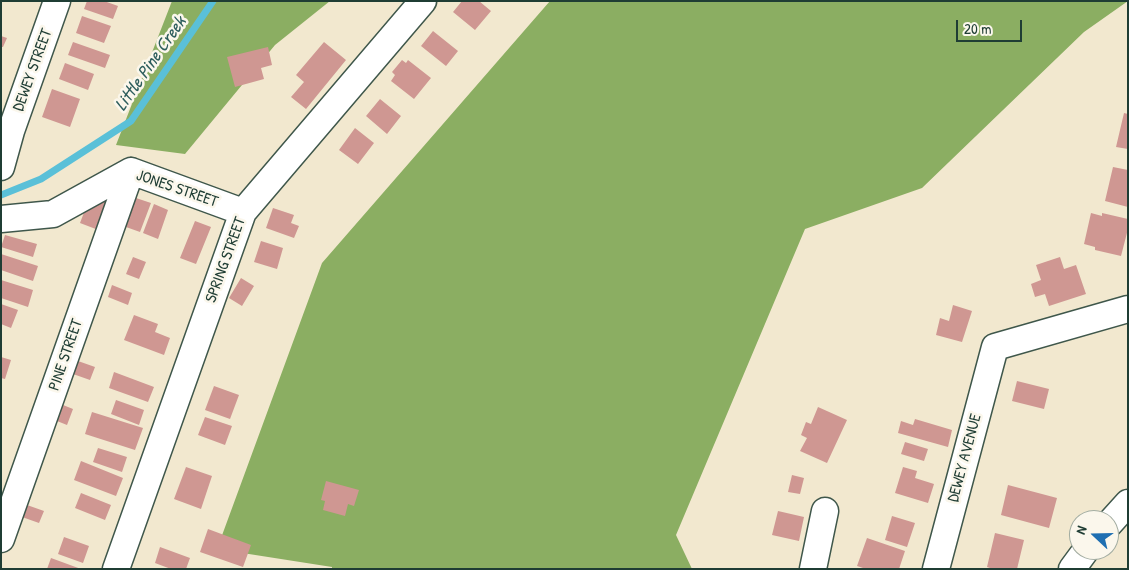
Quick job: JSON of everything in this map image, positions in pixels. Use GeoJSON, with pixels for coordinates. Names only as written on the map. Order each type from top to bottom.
{"type":"FeatureCollection","features":[{"type":"Feature","properties":{"kind":"street","name":"DEWEY STREET"},"geometry":{"type":"LineString","coordinates":[[1,167],[6,129],[57,1]]}},
{"type":"Feature","properties":{"kind":"street","name":"SPRING STREET"},"geometry":{"type":"LineString","coordinates":[[116,569],[243,212],[424,1]]}},
{"type":"Feature","properties":{"kind":"street","name":"JONES STREET"},"geometry":{"type":"LineString","coordinates":[[1,218],[53,214],[131,172],[243,212]]}},
{"type":"Feature","properties":{"kind":"street","name":"PINE STREET"},"geometry":{"type":"LineString","coordinates":[[1,539],[131,172]]}},
{"type":"Feature","properties":{"kind":"street","name":"DEWEY AVENUE"},"geometry":{"type":"LineString","coordinates":[[936,569],[994,346],[1128,309]]}},
{"type":"Feature","properties":{"kind":"street"},"geometry":{"type":"LineString","coordinates":[[1119,513],[1128,503]]}},
{"type":"Feature","properties":{"kind":"street"},"geometry":{"type":"LineString","coordinates":[[813,569],[825,511]]}},
{"type":"Feature","properties":{"kind":"green space"},"geometry":{"type":"Polygon","coordinates":[[[172,1],[330,1],[275,45],[185,154],[116,145],[172,1]]]}},
{"type":"Feature","properties":{"kind":"green space"},"geometry":{"type":"Polygon","coordinates":[[[550,1],[1128,1],[1084,32],[922,188],[805,229],[676,535],[692,569],[332,569],[332,567],[217,549],[322,263],[550,1]]]}},
{"type":"Feature","properties":{"kind":"building"},"geometry":{"type":"Polygon","coordinates":[[[87,1],[104,1],[118,6],[113,19],[84,9],[87,1]]]}},
{"type":"Feature","properties":{"kind":"building"},"geometry":{"type":"Polygon","coordinates":[[[462,1],[479,1],[491,11],[475,30],[453,12],[462,1]]]}},
{"type":"Feature","properties":{"kind":"building"},"geometry":{"type":"Polygon","coordinates":[[[82,16],[111,26],[104,43],[76,33],[82,16]]]}},
{"type":"Feature","properties":{"kind":"building"},"geometry":{"type":"Polygon","coordinates":[[[433,31],[458,51],[446,66],[421,46],[433,31]]]}},
{"type":"Feature","properties":{"kind":"building"},"geometry":{"type":"Polygon","coordinates":[[[1,36],[7,38],[3,47],[1,47],[1,36]]]}},
{"type":"Feature","properties":{"kind":"building"},"geometry":{"type":"Polygon","coordinates":[[[73,42],[110,55],[105,68],[68,55],[73,42]]]}},
{"type":"Feature","properties":{"kind":"building"},"geometry":{"type":"Polygon","coordinates":[[[324,42],[346,60],[306,109],[291,97],[304,82],[296,75],[324,42]]]}},
{"type":"Feature","properties":{"kind":"building"},"geometry":{"type":"Polygon","coordinates":[[[268,47],[272,65],[261,68],[264,79],[235,87],[227,57],[268,47]]]}},
{"type":"Feature","properties":{"kind":"building"},"geometry":{"type":"Polygon","coordinates":[[[402,60],[406,63],[408,60],[431,78],[414,99],[391,81],[395,75],[392,72],[402,60]]]}},
{"type":"Feature","properties":{"kind":"building"},"geometry":{"type":"Polygon","coordinates":[[[65,63],[94,74],[88,90],[59,79],[65,63]]]}},
{"type":"Feature","properties":{"kind":"building"},"geometry":{"type":"Polygon","coordinates":[[[52,89],[80,99],[70,127],[42,117],[52,89]]]}},
{"type":"Feature","properties":{"kind":"building"},"geometry":{"type":"Polygon","coordinates":[[[380,99],[401,116],[387,134],[366,116],[380,99]]]}},
{"type":"Feature","properties":{"kind":"building"},"geometry":{"type":"Polygon","coordinates":[[[1124,113],[1128,114],[1128,149],[1116,147],[1124,113]]]}},
{"type":"Feature","properties":{"kind":"building"},"geometry":{"type":"Polygon","coordinates":[[[355,128],[374,143],[358,164],[339,150],[355,128]]]}},
{"type":"Feature","properties":{"kind":"building"},"geometry":{"type":"Polygon","coordinates":[[[1113,167],[1128,170],[1128,207],[1105,201],[1113,167]]]}},
{"type":"Feature","properties":{"kind":"building"},"geometry":{"type":"Polygon","coordinates":[[[136,198],[151,203],[140,232],[126,227],[136,198]]]}},
{"type":"Feature","properties":{"kind":"building"},"geometry":{"type":"Polygon","coordinates":[[[88,202],[111,202],[101,231],[80,223],[88,202]]]}},
{"type":"Feature","properties":{"kind":"building"},"geometry":{"type":"Polygon","coordinates":[[[154,204],[168,210],[158,239],[143,233],[154,204]]]}},
{"type":"Feature","properties":{"kind":"building"},"geometry":{"type":"Polygon","coordinates":[[[273,208],[294,215],[291,223],[299,226],[294,238],[266,228],[273,208]]]}},
{"type":"Feature","properties":{"kind":"building"},"geometry":{"type":"Polygon","coordinates":[[[1091,213],[1102,216],[1102,213],[1128,219],[1128,229],[1121,256],[1095,250],[1095,247],[1084,244],[1091,213]]]}},
{"type":"Feature","properties":{"kind":"building"},"geometry":{"type":"Polygon","coordinates":[[[195,221],[211,227],[196,264],[180,258],[195,221]]]}},
{"type":"Feature","properties":{"kind":"building"},"geometry":{"type":"Polygon","coordinates":[[[5,235],[37,244],[33,257],[1,247],[5,235]]]}},
{"type":"Feature","properties":{"kind":"building"},"geometry":{"type":"Polygon","coordinates":[[[261,241],[283,248],[277,269],[254,262],[261,241]]]}},
{"type":"Feature","properties":{"kind":"building"},"geometry":{"type":"Polygon","coordinates":[[[1,254],[38,266],[33,281],[1,270],[1,254]]]}},
{"type":"Feature","properties":{"kind":"building"},"geometry":{"type":"Polygon","coordinates":[[[133,257],[146,262],[139,279],[126,274],[133,257]]]}},
{"type":"Feature","properties":{"kind":"building"},"geometry":{"type":"Polygon","coordinates":[[[1060,257],[1064,269],[1076,265],[1086,294],[1049,306],[1045,294],[1035,297],[1031,284],[1041,280],[1036,265],[1060,257]]]}},
{"type":"Feature","properties":{"kind":"building"},"geometry":{"type":"Polygon","coordinates":[[[241,278],[254,286],[242,306],[229,298],[241,278]]]}},
{"type":"Feature","properties":{"kind":"building"},"geometry":{"type":"Polygon","coordinates":[[[1,280],[33,290],[28,307],[1,298],[1,280]]]}},
{"type":"Feature","properties":{"kind":"building"},"geometry":{"type":"Polygon","coordinates":[[[112,285],[132,293],[128,305],[108,297],[112,285]]]}},
{"type":"Feature","properties":{"kind":"building"},"geometry":{"type":"Polygon","coordinates":[[[1,304],[18,310],[11,328],[1,324],[1,304]]]}},
{"type":"Feature","properties":{"kind":"building"},"geometry":{"type":"Polygon","coordinates":[[[953,305],[972,311],[962,342],[936,335],[940,318],[949,321],[953,305]]]}},
{"type":"Feature","properties":{"kind":"building"},"geometry":{"type":"Polygon","coordinates":[[[134,315],[158,324],[155,332],[170,338],[164,355],[124,340],[134,315]]]}},
{"type":"Feature","properties":{"kind":"building"},"geometry":{"type":"Polygon","coordinates":[[[1,357],[11,360],[5,379],[1,378],[1,357]]]}},
{"type":"Feature","properties":{"kind":"building"},"geometry":{"type":"Polygon","coordinates":[[[78,361],[95,367],[90,380],[73,374],[78,361]]]}},
{"type":"Feature","properties":{"kind":"building"},"geometry":{"type":"Polygon","coordinates":[[[114,372],[154,387],[148,402],[109,388],[114,372]]]}},
{"type":"Feature","properties":{"kind":"building"},"geometry":{"type":"Polygon","coordinates":[[[1017,381],[1049,389],[1044,409],[1012,401],[1017,381]]]}},
{"type":"Feature","properties":{"kind":"building"},"geometry":{"type":"Polygon","coordinates":[[[214,386],[239,395],[230,419],[205,410],[214,386]]]}},
{"type":"Feature","properties":{"kind":"building"},"geometry":{"type":"Polygon","coordinates":[[[116,400],[144,410],[139,425],[111,414],[116,400]]]}},
{"type":"Feature","properties":{"kind":"building"},"geometry":{"type":"Polygon","coordinates":[[[58,403],[73,409],[67,425],[52,419],[58,403]]]}},
{"type":"Feature","properties":{"kind":"building"},"geometry":{"type":"Polygon","coordinates":[[[818,407],[847,420],[827,463],[800,451],[807,438],[801,435],[806,422],[811,424],[818,407]]]}},
{"type":"Feature","properties":{"kind":"building"},"geometry":{"type":"Polygon","coordinates":[[[92,412],[143,428],[135,450],[85,434],[92,412]]]}},
{"type":"Feature","properties":{"kind":"building"},"geometry":{"type":"Polygon","coordinates":[[[205,417],[232,426],[225,445],[198,435],[205,417]]]}},
{"type":"Feature","properties":{"kind":"building"},"geometry":{"type":"Polygon","coordinates":[[[915,419],[952,430],[948,447],[898,433],[901,421],[913,425],[915,419]]]}},
{"type":"Feature","properties":{"kind":"building"},"geometry":{"type":"Polygon","coordinates":[[[905,442],[928,449],[924,461],[901,454],[905,442]]]}},
{"type":"Feature","properties":{"kind":"building"},"geometry":{"type":"Polygon","coordinates":[[[98,448],[127,457],[122,472],[93,462],[98,448]]]}},
{"type":"Feature","properties":{"kind":"building"},"geometry":{"type":"Polygon","coordinates":[[[81,461],[123,478],[116,496],[74,480],[81,461]]]}},
{"type":"Feature","properties":{"kind":"building"},"geometry":{"type":"Polygon","coordinates":[[[186,467],[212,476],[201,509],[174,499],[186,467]]]}},
{"type":"Feature","properties":{"kind":"building"},"geometry":{"type":"Polygon","coordinates":[[[903,467],[917,471],[915,478],[934,484],[928,503],[895,493],[903,467]]]}},
{"type":"Feature","properties":{"kind":"building"},"geometry":{"type":"Polygon","coordinates":[[[792,475],[804,478],[800,494],[788,492],[792,475]]]}},
{"type":"Feature","properties":{"kind":"building"},"geometry":{"type":"Polygon","coordinates":[[[326,481],[359,490],[354,506],[348,504],[345,516],[323,510],[325,501],[321,500],[326,481]]]}},
{"type":"Feature","properties":{"kind":"building"},"geometry":{"type":"Polygon","coordinates":[[[1008,485],[1057,498],[1049,528],[1001,515],[1008,485]]]}},
{"type":"Feature","properties":{"kind":"building"},"geometry":{"type":"Polygon","coordinates":[[[81,493],[111,505],[105,520],[75,508],[81,493]]]}},
{"type":"Feature","properties":{"kind":"building"},"geometry":{"type":"Polygon","coordinates":[[[27,505],[44,511],[39,523],[22,517],[27,505]]]}},
{"type":"Feature","properties":{"kind":"building"},"geometry":{"type":"Polygon","coordinates":[[[778,511],[804,517],[799,541],[772,535],[778,511]]]}},
{"type":"Feature","properties":{"kind":"building"},"geometry":{"type":"Polygon","coordinates":[[[892,516],[915,523],[907,547],[885,540],[892,516]]]}},
{"type":"Feature","properties":{"kind":"building"},"geometry":{"type":"Polygon","coordinates":[[[208,529],[251,545],[243,567],[200,552],[208,529]]]}},
{"type":"Feature","properties":{"kind":"building"},"geometry":{"type":"Polygon","coordinates":[[[995,533],[1024,540],[1017,569],[993,569],[987,567],[995,533]]]}},
{"type":"Feature","properties":{"kind":"building"},"geometry":{"type":"Polygon","coordinates":[[[64,537],[89,546],[83,563],[58,554],[64,537]]]}},
{"type":"Feature","properties":{"kind":"building"},"geometry":{"type":"Polygon","coordinates":[[[867,538],[905,551],[899,569],[866,569],[857,566],[867,538]]]}},
{"type":"Feature","properties":{"kind":"building"},"geometry":{"type":"Polygon","coordinates":[[[160,547],[190,558],[186,569],[171,569],[155,563],[160,547]]]}},
{"type":"Feature","properties":{"kind":"building"},"geometry":{"type":"Polygon","coordinates":[[[51,558],[81,569],[47,569],[51,558]]]}},
{"type":"Feature","properties":{"kind":"waterway","name":"Little Pine Creek"},"geometry":{"type":"LineString","coordinates":[[1,195],[41,179],[131,121],[213,1]]}}]}
